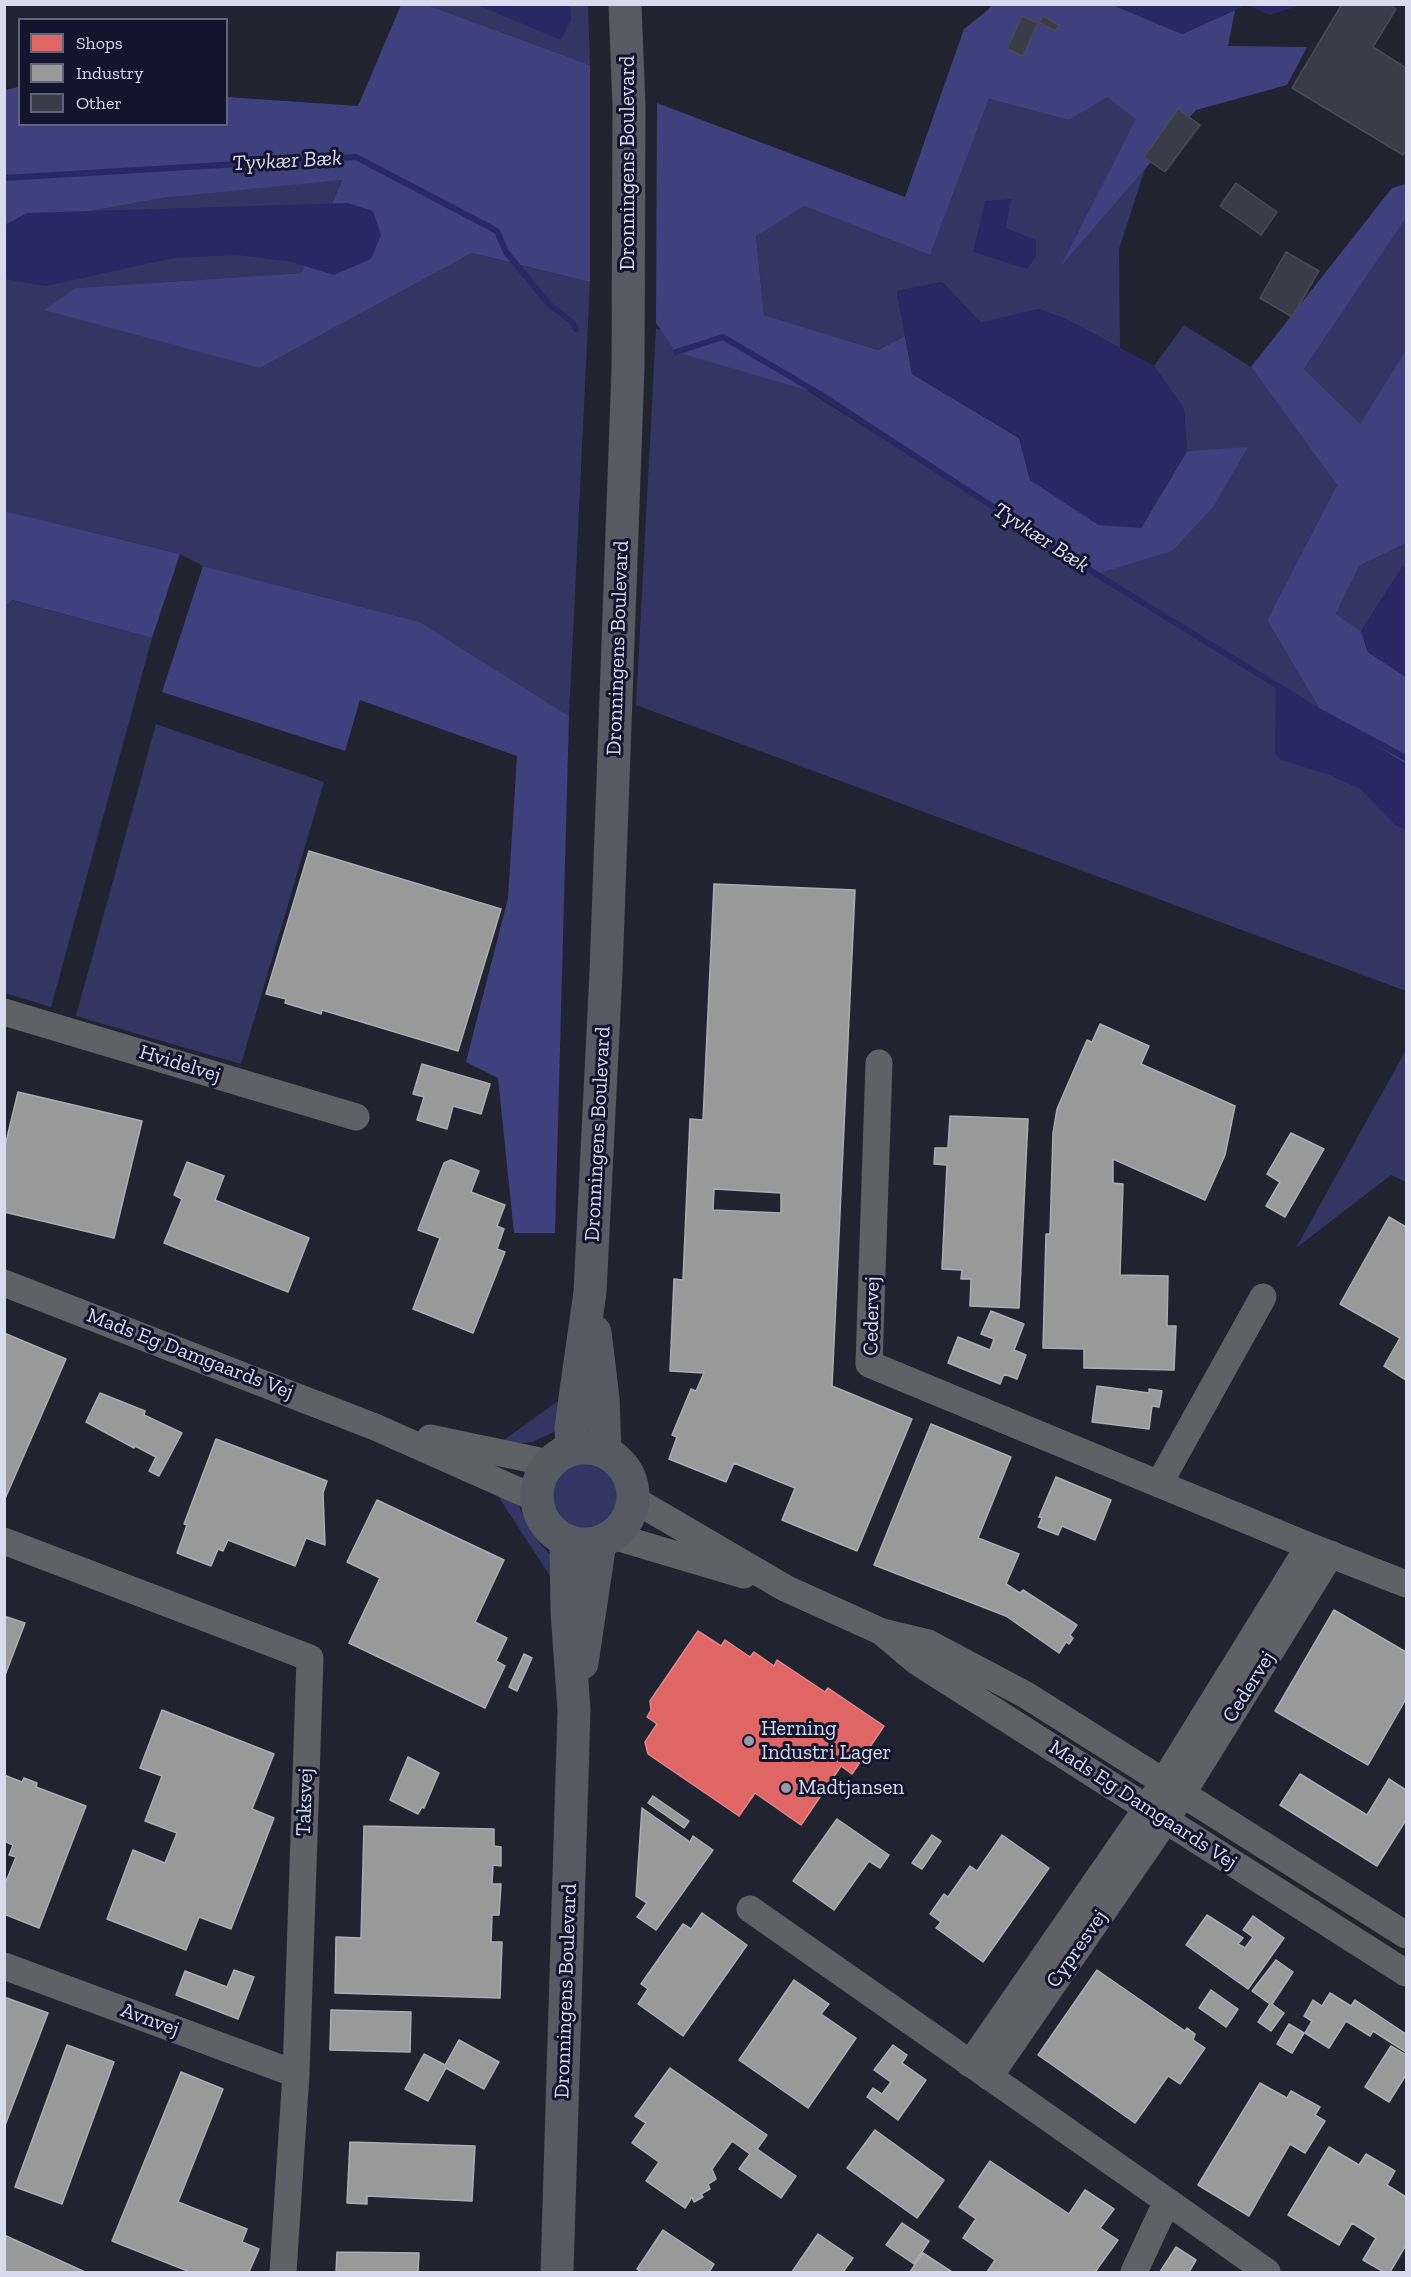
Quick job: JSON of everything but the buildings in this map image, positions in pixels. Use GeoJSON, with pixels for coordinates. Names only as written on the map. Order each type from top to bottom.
{"type":"FeatureCollection","features":[{"type":"Feature","properties":{"kind":"main road","name":"Dronningens Boulevard"},"geometry":{"type":"LineString","coordinates":[[561,1456],[571,1429],[591,1292],[606,972],[628,368],[629,107],[625,4]]}},
{"type":"Feature","properties":{"kind":"main road","name":"Dronningens Boulevard"},"geometry":{"type":"LineString","coordinates":[[591,1292],[603,1398],[604,1452]]}},
{"type":"Feature","properties":{"kind":"main road"},"geometry":{"type":"LineString","coordinates":[[588,1448],[604,1452],[621,1463],[631,1480],[633,1499],[628,1520],[606,1539],[583,1545],[566,1541],[551,1531],[541,1517],[537,1499],[539,1480],[561,1456],[588,1448]]}},
{"type":"Feature","properties":{"kind":"main road","name":"Dronningens Boulevard"},"geometry":{"type":"LineString","coordinates":[[574,1710],[606,1539]]}},
{"type":"Feature","properties":{"kind":"main road","name":"Dronningens Boulevard"},"geometry":{"type":"LineString","coordinates":[[557,2272],[574,1710],[567,1612],[566,1541]]}},
{"type":"Feature","properties":{"kind":"street","name":"Hvidelvej"},"geometry":{"type":"LineString","coordinates":[[4,1012],[356,1117]]}},
{"type":"Feature","properties":{"kind":"street","name":"Cedervej"},"geometry":{"type":"LineString","coordinates":[[879,1063],[869,1364],[1407,1584]]}},
{"type":"Feature","properties":{"kind":"street","name":"Mads Eg Damgaards Vej"},"geometry":{"type":"LineString","coordinates":[[4,1283],[375,1427],[537,1499]]}},
{"type":"Feature","properties":{"kind":"street"},"geometry":{"type":"LineString","coordinates":[[1159,1484],[1263,1296]]}},
{"type":"Feature","properties":{"kind":"street","name":"Mads Eg Damgaards Vej"},"geometry":{"type":"LineString","coordinates":[[375,1427],[561,1456]]}},
{"type":"Feature","properties":{"kind":"street","name":"Mads Eg Damgaards Vej"},"geometry":{"type":"LineString","coordinates":[[633,1499],[785,1588],[882,1632],[928,1643],[1026,1695],[1407,1935]]}},
{"type":"Feature","properties":{"kind":"street","name":"Mads Eg Damgaards Vej"},"geometry":{"type":"LineString","coordinates":[[606,1539],[785,1588]]}},
{"type":"Feature","properties":{"kind":"street","name":"Taksvej"},"geometry":{"type":"LineString","coordinates":[[4,1541],[310,1658],[296,2074],[283,2272]]}},
{"type":"Feature","properties":{"kind":"street","name":"Cedervej"},"geometry":{"type":"LineString","coordinates":[[1156,1814],[1320,1550]]}},
{"type":"Feature","properties":{"kind":"street","name":"Mads Eg Damgaards Vej"},"geometry":{"type":"LineString","coordinates":[[882,1632],[916,1661],[1407,1973]]}},
{"type":"Feature","properties":{"kind":"street","name":"Cypresvej"},"geometry":{"type":"LineString","coordinates":[[980,2071],[1156,1814]]}},
{"type":"Feature","properties":{"kind":"street"},"geometry":{"type":"LineString","coordinates":[[750,1909],[1267,2272]]}},
{"type":"Feature","properties":{"kind":"street","name":"Avnvej"},"geometry":{"type":"LineString","coordinates":[[4,1966],[296,2074]]}},
{"type":"Feature","properties":{"kind":"street"},"geometry":{"type":"LineString","coordinates":[[1134,2272],[1167,2201]]}},
{"type":"Feature","properties":{"kind":"shaded area"},"geometry":{"type":"Polygon","coordinates":[[[1113,4],[1301,5],[1270,15],[1247,5],[1182,34],[1113,4]]]}},
{"type":"Feature","properties":{"kind":"shaded area"},"geometry":{"type":"Polygon","coordinates":[[[401,5],[427,5],[590,65],[590,282],[472,253],[260,368],[44,310],[76,288],[301,273],[342,180],[162,198],[5,227],[4,90],[18,87],[18,126],[228,126],[228,97],[358,106],[401,5]]]}},
{"type":"Feature","properties":{"kind":"shaded area"},"geometry":{"type":"Polygon","coordinates":[[[427,5],[588,5],[590,65],[427,5]]]}},
{"type":"Feature","properties":{"kind":"shaded area"},"geometry":{"type":"Polygon","coordinates":[[[477,5],[570,5],[571,20],[561,40],[477,5]]]}},
{"type":"Feature","properties":{"kind":"shaded area"},"geometry":{"type":"Polygon","coordinates":[[[991,5],[1113,5],[1182,34],[1235,10],[1228,46],[1307,47],[1287,85],[1196,110],[1061,266],[1136,119],[1107,97],[1069,120],[989,99],[930,255],[804,206],[756,236],[764,315],[878,350],[905,336],[912,374],[1019,438],[1030,480],[1141,528],[1187,451],[1248,447],[1213,507],[1172,551],[1096,574],[820,394],[676,352],[656,323],[657,103],[905,197],[964,29],[991,5]]]}},
{"type":"Feature","properties":{"kind":"shaded area"},"geometry":{"type":"Polygon","coordinates":[[[1107,96],[1137,119],[1063,263],[1145,169],[1119,249],[1120,348],[1066,319],[1038,309],[981,323],[942,282],[897,291],[905,336],[878,350],[764,315],[756,235],[804,206],[930,255],[989,99],[1069,120],[1107,96]]]}},
{"type":"Feature","properties":{"kind":"shaded area"},"geometry":{"type":"Polygon","coordinates":[[[342,179],[301,273],[76,288],[260,368],[472,253],[590,282],[569,716],[420,622],[203,566],[180,554],[5,511],[5,227],[162,198],[342,179]]]}},
{"type":"Feature","properties":{"kind":"shaded area"},"geometry":{"type":"Polygon","coordinates":[[[1406,184],[1406,218],[1304,369],[1360,424],[1406,350],[1406,543],[1359,566],[1336,614],[1361,631],[1368,652],[1406,677],[1406,764],[1322,713],[1267,620],[1337,485],[1251,367],[1392,188],[1406,184]]]}},
{"type":"Feature","properties":{"kind":"shaded area"},"geometry":{"type":"Polygon","coordinates":[[[1011,199],[1006,228],[1036,240],[1036,257],[1027,269],[973,252],[985,201],[1011,199]]]}},
{"type":"Feature","properties":{"kind":"shaded area"},"geometry":{"type":"Polygon","coordinates":[[[348,203],[373,211],[381,235],[371,259],[334,275],[292,262],[237,255],[174,258],[46,286],[5,279],[5,225],[27,213],[348,203]]]}},
{"type":"Feature","properties":{"kind":"shaded area"},"geometry":{"type":"Polygon","coordinates":[[[1406,218],[1406,350],[1360,425],[1304,369],[1406,218]]]}},
{"type":"Feature","properties":{"kind":"shaded area"},"geometry":{"type":"Polygon","coordinates":[[[942,282],[981,323],[1038,309],[1066,319],[1154,366],[1184,409],[1187,451],[1141,528],[1098,525],[1030,480],[1019,437],[912,374],[897,291],[942,282]]]}},
{"type":"Feature","properties":{"kind":"shaded area"},"geometry":{"type":"Polygon","coordinates":[[[1184,325],[1251,367],[1337,485],[1267,620],[1322,713],[1406,764],[1406,991],[636,705],[656,329],[723,337],[1096,574],[1247,448],[1187,451],[1184,409],[1154,366],[1184,325]]]}},
{"type":"Feature","properties":{"kind":"shaded area"},"geometry":{"type":"Polygon","coordinates":[[[5,511],[180,554],[152,638],[12,600],[5,606],[5,511]]]}},
{"type":"Feature","properties":{"kind":"shaded area"},"geometry":{"type":"Polygon","coordinates":[[[1406,543],[1406,566],[1403,566],[1361,631],[1336,614],[1359,566],[1406,543]]]}},
{"type":"Feature","properties":{"kind":"shaded area"},"geometry":{"type":"Polygon","coordinates":[[[203,566],[420,622],[569,716],[555,1233],[514,1233],[498,1078],[466,1062],[508,898],[517,756],[360,700],[345,751],[162,692],[203,566]]]}},
{"type":"Feature","properties":{"kind":"shaded area"},"geometry":{"type":"Polygon","coordinates":[[[1403,566],[1406,566],[1406,677],[1368,652],[1361,631],[1403,566]]]}},
{"type":"Feature","properties":{"kind":"shaded area"},"geometry":{"type":"Polygon","coordinates":[[[11,600],[152,638],[51,1007],[5,993],[4,606],[11,600]]]}},
{"type":"Feature","properties":{"kind":"shaded area"},"geometry":{"type":"Polygon","coordinates":[[[1276,684],[1406,764],[1406,829],[1395,825],[1360,789],[1330,775],[1281,760],[1275,753],[1276,684]]]}},
{"type":"Feature","properties":{"kind":"shaded area"},"geometry":{"type":"Polygon","coordinates":[[[156,724],[324,782],[241,1064],[76,1016],[156,724]]]}},
{"type":"Feature","properties":{"kind":"shaded area"},"geometry":{"type":"Polygon","coordinates":[[[1406,1050],[1406,1182],[1391,1175],[1296,1248],[1406,1050]]]}},
{"type":"Feature","properties":{"kind":"shaded area"},"geometry":{"type":"Polygon","coordinates":[[[558,1401],[569,1402],[560,1426],[554,1432],[532,1442],[502,1445],[504,1440],[558,1401]]]}},
{"type":"Feature","properties":{"kind":"shaded area"},"geometry":{"type":"Polygon","coordinates":[[[585,1462],[598,1465],[608,1472],[615,1482],[618,1495],[615,1508],[608,1518],[598,1525],[585,1528],[572,1525],[562,1518],[555,1508],[552,1495],[555,1482],[562,1472],[572,1465],[585,1462]]]}},
{"type":"Feature","properties":{"kind":"shaded area"},"geometry":{"type":"Polygon","coordinates":[[[498,1496],[517,1502],[531,1532],[550,1555],[550,1576],[498,1496]]]}},
{"type":"Feature","properties":{"kind":"waterway","name":"Tyvkær Bæk"},"geometry":{"type":"LineString","coordinates":[[4,178],[356,157],[497,231],[506,252],[549,304],[572,322],[576,329]]}},
{"type":"Feature","properties":{"kind":"waterway","name":"Tyvkær Bæk"},"geometry":{"type":"LineString","coordinates":[[676,352],[723,337],[820,394],[1096,574],[1322,713],[1406,758]]}},
{"type":"Feature","properties":{"kind":"place","name":"Herning Industri Lager"},"geometry":{"type":"Point","coordinates":[749,1741]}},
{"type":"Feature","properties":{"kind":"place","name":"Madtjansen"},"geometry":{"type":"Point","coordinates":[786,1788]}}]}
